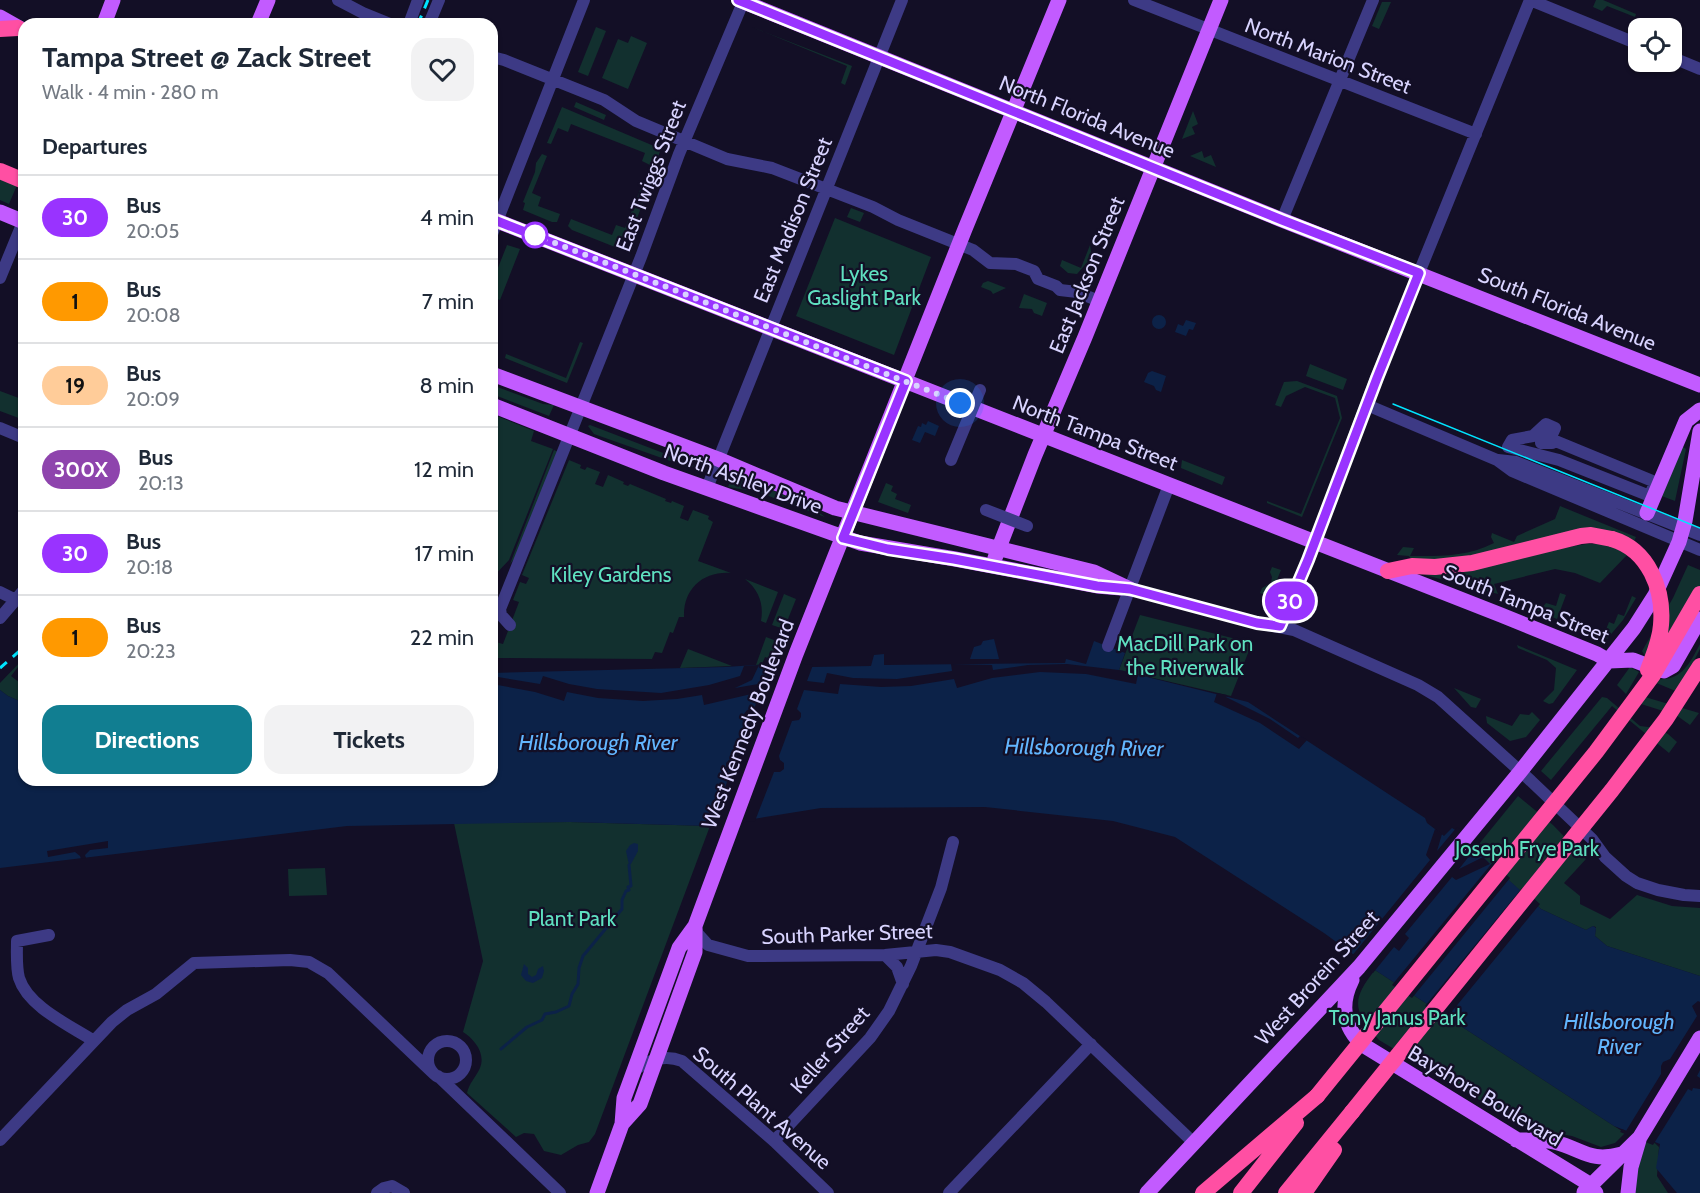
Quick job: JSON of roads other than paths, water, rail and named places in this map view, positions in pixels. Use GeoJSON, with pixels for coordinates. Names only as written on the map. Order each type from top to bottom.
{"type":"FeatureCollection","features":[{"type":"Feature","properties":{"kind":"highway"},"geometry":{"type":"LineString","coordinates":[[0,29],[18,30]]}},
{"type":"Feature","properties":{"kind":"highway"},"geometry":{"type":"LineString","coordinates":[[0,171],[18,179]]}},
{"type":"Feature","properties":{"kind":"highway"},"geometry":{"type":"LineString","coordinates":[[1388,571],[1412,566],[1446,567],[1472,563],[1581,536],[1602,536],[1628,545],[1642,558],[1655,580],[1660,595],[1661,627],[1637,699]]}},
{"type":"Feature","properties":{"kind":"highway"},"geometry":{"type":"LineString","coordinates":[[1241,1193],[1637,699],[1700,594]]}},
{"type":"Feature","properties":{"kind":"highway"},"geometry":{"type":"LineString","coordinates":[[1286,1193],[1612,790],[1666,719],[1700,666]]}},
{"type":"Feature","properties":{"kind":"highway"},"geometry":{"type":"LineString","coordinates":[[1203,1193],[1317,1096]]}},
{"type":"Feature","properties":{"kind":"highway"},"geometry":{"type":"LineString","coordinates":[[1304,1193],[1348,1130],[1352,1112]]}},
{"type":"Feature","properties":{"kind":"main road"},"geometry":{"type":"LineString","coordinates":[[106,18],[113,0]]}},
{"type":"Feature","properties":{"kind":"main road"},"geometry":{"type":"LineString","coordinates":[[260,18],[268,0]]}},
{"type":"Feature","properties":{"kind":"main road","name":"West Kennedy Boulevard"},"geometry":{"type":"LineString","coordinates":[[597,1193],[622,1124],[624,1098],[679,948],[695,926],[796,654],[1059,0]]}},
{"type":"Feature","properties":{"kind":"main road","name":"East Jackson Street"},"geometry":{"type":"LineString","coordinates":[[992,566],[1221,0]]}},
{"type":"Feature","properties":{"kind":"main road","name":"North Florida Avenue"},"geometry":{"type":"LineString","coordinates":[[742,1],[1282,220],[1419,273]]}},
{"type":"Feature","properties":{"kind":"main road"},"geometry":{"type":"LineString","coordinates":[[0,17],[18,28]]}},
{"type":"Feature","properties":{"kind":"main road"},"geometry":{"type":"LineString","coordinates":[[0,212],[18,219]]}},
{"type":"Feature","properties":{"kind":"main road","name":"North Tampa Street"},"geometry":{"type":"LineString","coordinates":[[498,225],[634,274],[1044,437],[1314,541]]}},
{"type":"Feature","properties":{"kind":"main road","name":"South Florida Avenue"},"geometry":{"type":"LineString","coordinates":[[1419,273],[1700,385]]}},
{"type":"Feature","properties":{"kind":"main road"},"geometry":{"type":"LineString","coordinates":[[498,376],[718,459],[835,508],[1095,572],[1130,589]]}},
{"type":"Feature","properties":{"kind":"main road","name":"North Ashley Drive"},"geometry":{"type":"LineString","coordinates":[[498,407],[843,538],[888,549],[1097,586],[1130,589]]}},
{"type":"Feature","properties":{"kind":"main road"},"geometry":{"type":"LineString","coordinates":[[1647,513],[1686,421],[1700,410]]}},
{"type":"Feature","properties":{"kind":"main road","name":"West Brorein Street"},"geometry":{"type":"LineString","coordinates":[[1147,1193],[1359,967],[1515,778],[1634,628],[1655,595],[1681,535],[1700,431]]}},
{"type":"Feature","properties":{"kind":"main road","name":"South Tampa Street"},"geometry":{"type":"LineString","coordinates":[[1314,541],[1597,654],[1609,661],[1633,660],[1659,670],[1668,669],[1673,666],[1700,619]]}},
{"type":"Feature","properties":{"kind":"main road","name":"West Kennedy Boulevard"},"geometry":{"type":"LineString","coordinates":[[622,1124],[640,1104],[695,952],[695,926]]}},
{"type":"Feature","properties":{"kind":"main road","name":"Bayshore Boulevard"},"geometry":{"type":"LineString","coordinates":[[1359,967],[1345,998],[1347,1023],[1355,1038],[1372,1053],[1516,1140],[1590,1190]]}},
{"type":"Feature","properties":{"kind":"main road"},"geometry":{"type":"LineString","coordinates":[[1628,1190],[1631,1167],[1640,1137],[1700,1038]]}},
{"type":"Feature","properties":{"kind":"main road"},"geometry":{"type":"LineString","coordinates":[[1590,1190],[1604,1172],[1640,1137]]}},
{"type":"Feature","properties":{"kind":"main road"},"geometry":{"type":"LineString","coordinates":[[1516,1140],[1554,1142],[1593,1157],[1608,1158],[1622,1154]]}},
{"type":"Feature","properties":{"kind":"street"},"geometry":{"type":"LineString","coordinates":[[338,0],[375,18]]}},
{"type":"Feature","properties":{"kind":"street"},"geometry":{"type":"LineString","coordinates":[[411,18],[418,0]]}},
{"type":"Feature","properties":{"kind":"street"},"geometry":{"type":"LineString","coordinates":[[432,18],[439,0]]}},
{"type":"Feature","properties":{"kind":"street"},"geometry":{"type":"LineString","coordinates":[[498,214],[584,0]]}},
{"type":"Feature","properties":{"kind":"street","name":"East Madison Street"},"geometry":{"type":"LineString","coordinates":[[707,488],[902,0]]}},
{"type":"Feature","properties":{"kind":"street","name":"North Marion Street"},"geometry":{"type":"LineString","coordinates":[[1134,0],[1476,134]]}},
{"type":"Feature","properties":{"kind":"street"},"geometry":{"type":"LineString","coordinates":[[1282,220],[1373,0]]}},
{"type":"Feature","properties":{"kind":"street"},"geometry":{"type":"LineString","coordinates":[[1412,290],[1530,0],[1628,40]]}},
{"type":"Feature","properties":{"kind":"street","name":"East Twiggs Street"},"geometry":{"type":"LineString","coordinates":[[510,625],[501,615],[500,609],[634,274],[684,141],[742,1]]}},
{"type":"Feature","properties":{"kind":"street"},"geometry":{"type":"LineString","coordinates":[[498,59],[604,100],[636,122],[732,161],[768,166],[973,250],[990,263],[1016,264],[1034,272],[1038,279],[1060,290],[1077,292],[1099,301]]}},
{"type":"Feature","properties":{"kind":"street"},"geometry":{"type":"LineString","coordinates":[[1682,62],[1700,69]]}},
{"type":"Feature","properties":{"kind":"street"},"geometry":{"type":"LineString","coordinates":[[0,278],[18,235]]}},
{"type":"Feature","properties":{"kind":"street"},"geometry":{"type":"LineString","coordinates":[[1280,626],[1377,378]]}},
{"type":"Feature","properties":{"kind":"street"},"geometry":{"type":"LineString","coordinates":[[951,460],[980,390]]}},
{"type":"Feature","properties":{"kind":"street"},"geometry":{"type":"LineString","coordinates":[[1367,405],[1497,460],[1512,471],[1681,535],[1700,536]]}},
{"type":"Feature","properties":{"kind":"street"},"geometry":{"type":"LineString","coordinates":[[1546,424],[1555,428],[1550,439],[1542,436],[1541,443],[1552,443],[1553,441],[1655,482],[1650,496],[1558,460],[1508,447],[1512,440],[1533,436],[1546,424]]}},
{"type":"Feature","properties":{"kind":"street"},"geometry":{"type":"LineString","coordinates":[[0,428],[18,436]]}},
{"type":"Feature","properties":{"kind":"street"},"geometry":{"type":"LineString","coordinates":[[1497,460],[1516,462],[1647,513],[1700,550]]}},
{"type":"Feature","properties":{"kind":"street"},"geometry":{"type":"LineString","coordinates":[[1108,646],[1170,485]]}},
{"type":"Feature","properties":{"kind":"street"},"geometry":{"type":"LineString","coordinates":[[986,510],[1027,526]]}},
{"type":"Feature","properties":{"kind":"street"},"geometry":{"type":"LineString","coordinates":[[1130,589],[1257,623],[1294,630],[1418,685],[1438,697],[1515,778],[1592,839],[1605,857],[1626,876],[1637,883],[1658,890],[1700,896]]}},
{"type":"Feature","properties":{"kind":"street"},"geometry":{"type":"LineString","coordinates":[[0,592],[18,595]]}},
{"type":"Feature","properties":{"kind":"street"},"geometry":{"type":"LineString","coordinates":[[0,618],[18,597]]}},
{"type":"Feature","properties":{"kind":"street","name":"Keller Street"},"geometry":{"type":"LineString","coordinates":[[774,1141],[870,1038],[889,1011],[903,984],[941,888],[953,842]]}},
{"type":"Feature","properties":{"kind":"street","name":"South Parker Street"},"geometry":{"type":"LineString","coordinates":[[695,926],[698,934],[708,945],[748,956],[885,956],[936,951],[950,952],[1000,970],[1038,995],[1194,1143]]}},
{"type":"Feature","properties":{"kind":"street"},"geometry":{"type":"LineString","coordinates":[[49,935],[17,941],[20,981],[26,991],[48,1012],[94,1041]]}},
{"type":"Feature","properties":{"kind":"street"},"geometry":{"type":"LineString","coordinates":[[885,956],[897,967],[903,984]]}},
{"type":"Feature","properties":{"kind":"street"},"geometry":{"type":"LineString","coordinates":[[0,1140],[119,1016],[156,994],[194,963],[290,960],[309,962],[324,970],[560,1193]]}},
{"type":"Feature","properties":{"kind":"street"},"geometry":{"type":"LineString","coordinates":[[405,1047],[418,1051],[430,1051],[439,1043],[452,1041],[458,1044],[465,1054],[466,1061],[461,1073],[461,1089],[467,1103]]}},
{"type":"Feature","properties":{"kind":"street"},"geometry":{"type":"LineString","coordinates":[[949,1193],[1091,1044]]}},
{"type":"Feature","properties":{"kind":"street"},"geometry":{"type":"LineString","coordinates":[[430,1051],[429,1062],[436,1075],[450,1079],[461,1073]]}},
{"type":"Feature","properties":{"kind":"street","name":"South Plant Avenue"},"geometry":{"type":"LineString","coordinates":[[634,1070],[656,1058],[668,1057],[682,1061],[774,1141],[828,1193]]}},
{"type":"Feature","properties":{"kind":"street"},"geometry":{"type":"LineString","coordinates":[[377,1193],[392,1186],[404,1193]]}},
{"type":"Feature","properties":{"kind":"water"},"geometry":{"type":"Polygon","coordinates":[[[1156,315],[1162,315],[1166,322],[1162,329],[1156,329],[1152,325],[1152,319],[1156,315]]]}},
{"type":"Feature","properties":{"kind":"water"},"geometry":{"type":"Polygon","coordinates":[[[1186,320],[1196,323],[1193,330],[1189,329],[1186,336],[1175,332],[1178,324],[1183,326],[1186,320]]]}},
{"type":"Feature","properties":{"kind":"water"},"geometry":{"type":"Polygon","coordinates":[[[1152,371],[1166,376],[1161,392],[1144,382],[1148,373],[1152,371]]]}},
{"type":"Feature","properties":{"kind":"water"},"geometry":{"type":"Polygon","coordinates":[[[928,421],[939,426],[935,436],[925,432],[920,443],[912,440],[918,426],[921,427],[922,423],[926,425],[928,421]]]}},
{"type":"Feature","properties":{"kind":"water"},"geometry":{"type":"Polygon","coordinates":[[[994,639],[999,659],[970,659],[974,647],[981,645],[983,641],[994,639]]]}},
{"type":"Feature","properties":{"kind":"water","name":"Hillsborough River"},"geometry":{"type":"Polygon","coordinates":[[[1094,641],[1125,653],[1119,670],[1248,702],[1425,818],[1427,823],[1444,836],[1452,828],[1479,844],[1482,856],[1541,909],[1586,930],[1593,926],[1596,928],[1595,936],[1607,946],[1700,976],[1700,1193],[1677,1193],[1656,1168],[1660,1144],[1614,1126],[1175,837],[1113,821],[985,807],[821,808],[710,826],[570,822],[347,826],[0,868],[0,690],[18,700],[18,786],[498,786],[498,673],[771,664],[813,667],[871,666],[874,655],[884,654],[884,665],[1065,663],[1066,659],[1086,664],[1094,641]]]}},
{"type":"Feature","properties":{"kind":"water"},"geometry":{"type":"Polygon","coordinates":[[[634,843],[638,844],[638,851],[629,865],[626,851],[634,843]]]}},
{"type":"Feature","properties":{"kind":"water"},"geometry":{"type":"Polygon","coordinates":[[[524,964],[528,968],[528,974],[532,977],[543,966],[542,978],[533,983],[526,981],[521,975],[524,964]]]}},
{"type":"Feature","properties":{"kind":"waterway"},"geometry":{"type":"LineString","coordinates":[[501,1049],[527,1027],[542,1020],[545,1014],[569,1006],[578,984],[579,968],[583,956],[622,909],[622,900],[626,891],[629,890],[628,887],[631,886],[629,865]]}},
{"type":"Feature","properties":{"kind":"tunnel"},"geometry":{"type":"LineString","coordinates":[[1376,378],[1412,290]]}},
{"type":"Feature","properties":{"kind":"tram line"},"geometry":{"type":"LineString","coordinates":[[1393,404],[1700,528]]}},
{"type":"Feature","properties":{"kind":"railway"},"geometry":{"type":"LineString","coordinates":[[420,18],[428,0]]}},
{"type":"Feature","properties":{"kind":"railway"},"geometry":{"type":"LineString","coordinates":[[0,668],[18,652]]}},
{"type":"Feature","properties":{"kind":"park label","name":"Lykes Gaslight Park"},"geometry":{"type":"Point","coordinates":[864,286]}},
{"type":"Feature","properties":{"kind":"park label","name":"Kiley Gardens"},"geometry":{"type":"Point","coordinates":[611,575]}},
{"type":"Feature","properties":{"kind":"park label","name":"MacDill Park on the Riverwalk"},"geometry":{"type":"Point","coordinates":[1185,656]}},
{"type":"Feature","properties":{"kind":"park label","name":"Joseph Frye Park"},"geometry":{"type":"Point","coordinates":[1527,849]}},
{"type":"Feature","properties":{"kind":"park label","name":"Plant Park"},"geometry":{"type":"Point","coordinates":[572,919]}},
{"type":"Feature","properties":{"kind":"park label","name":"Tony Janus Park"},"geometry":{"type":"Point","coordinates":[1397,1018]}}]}
